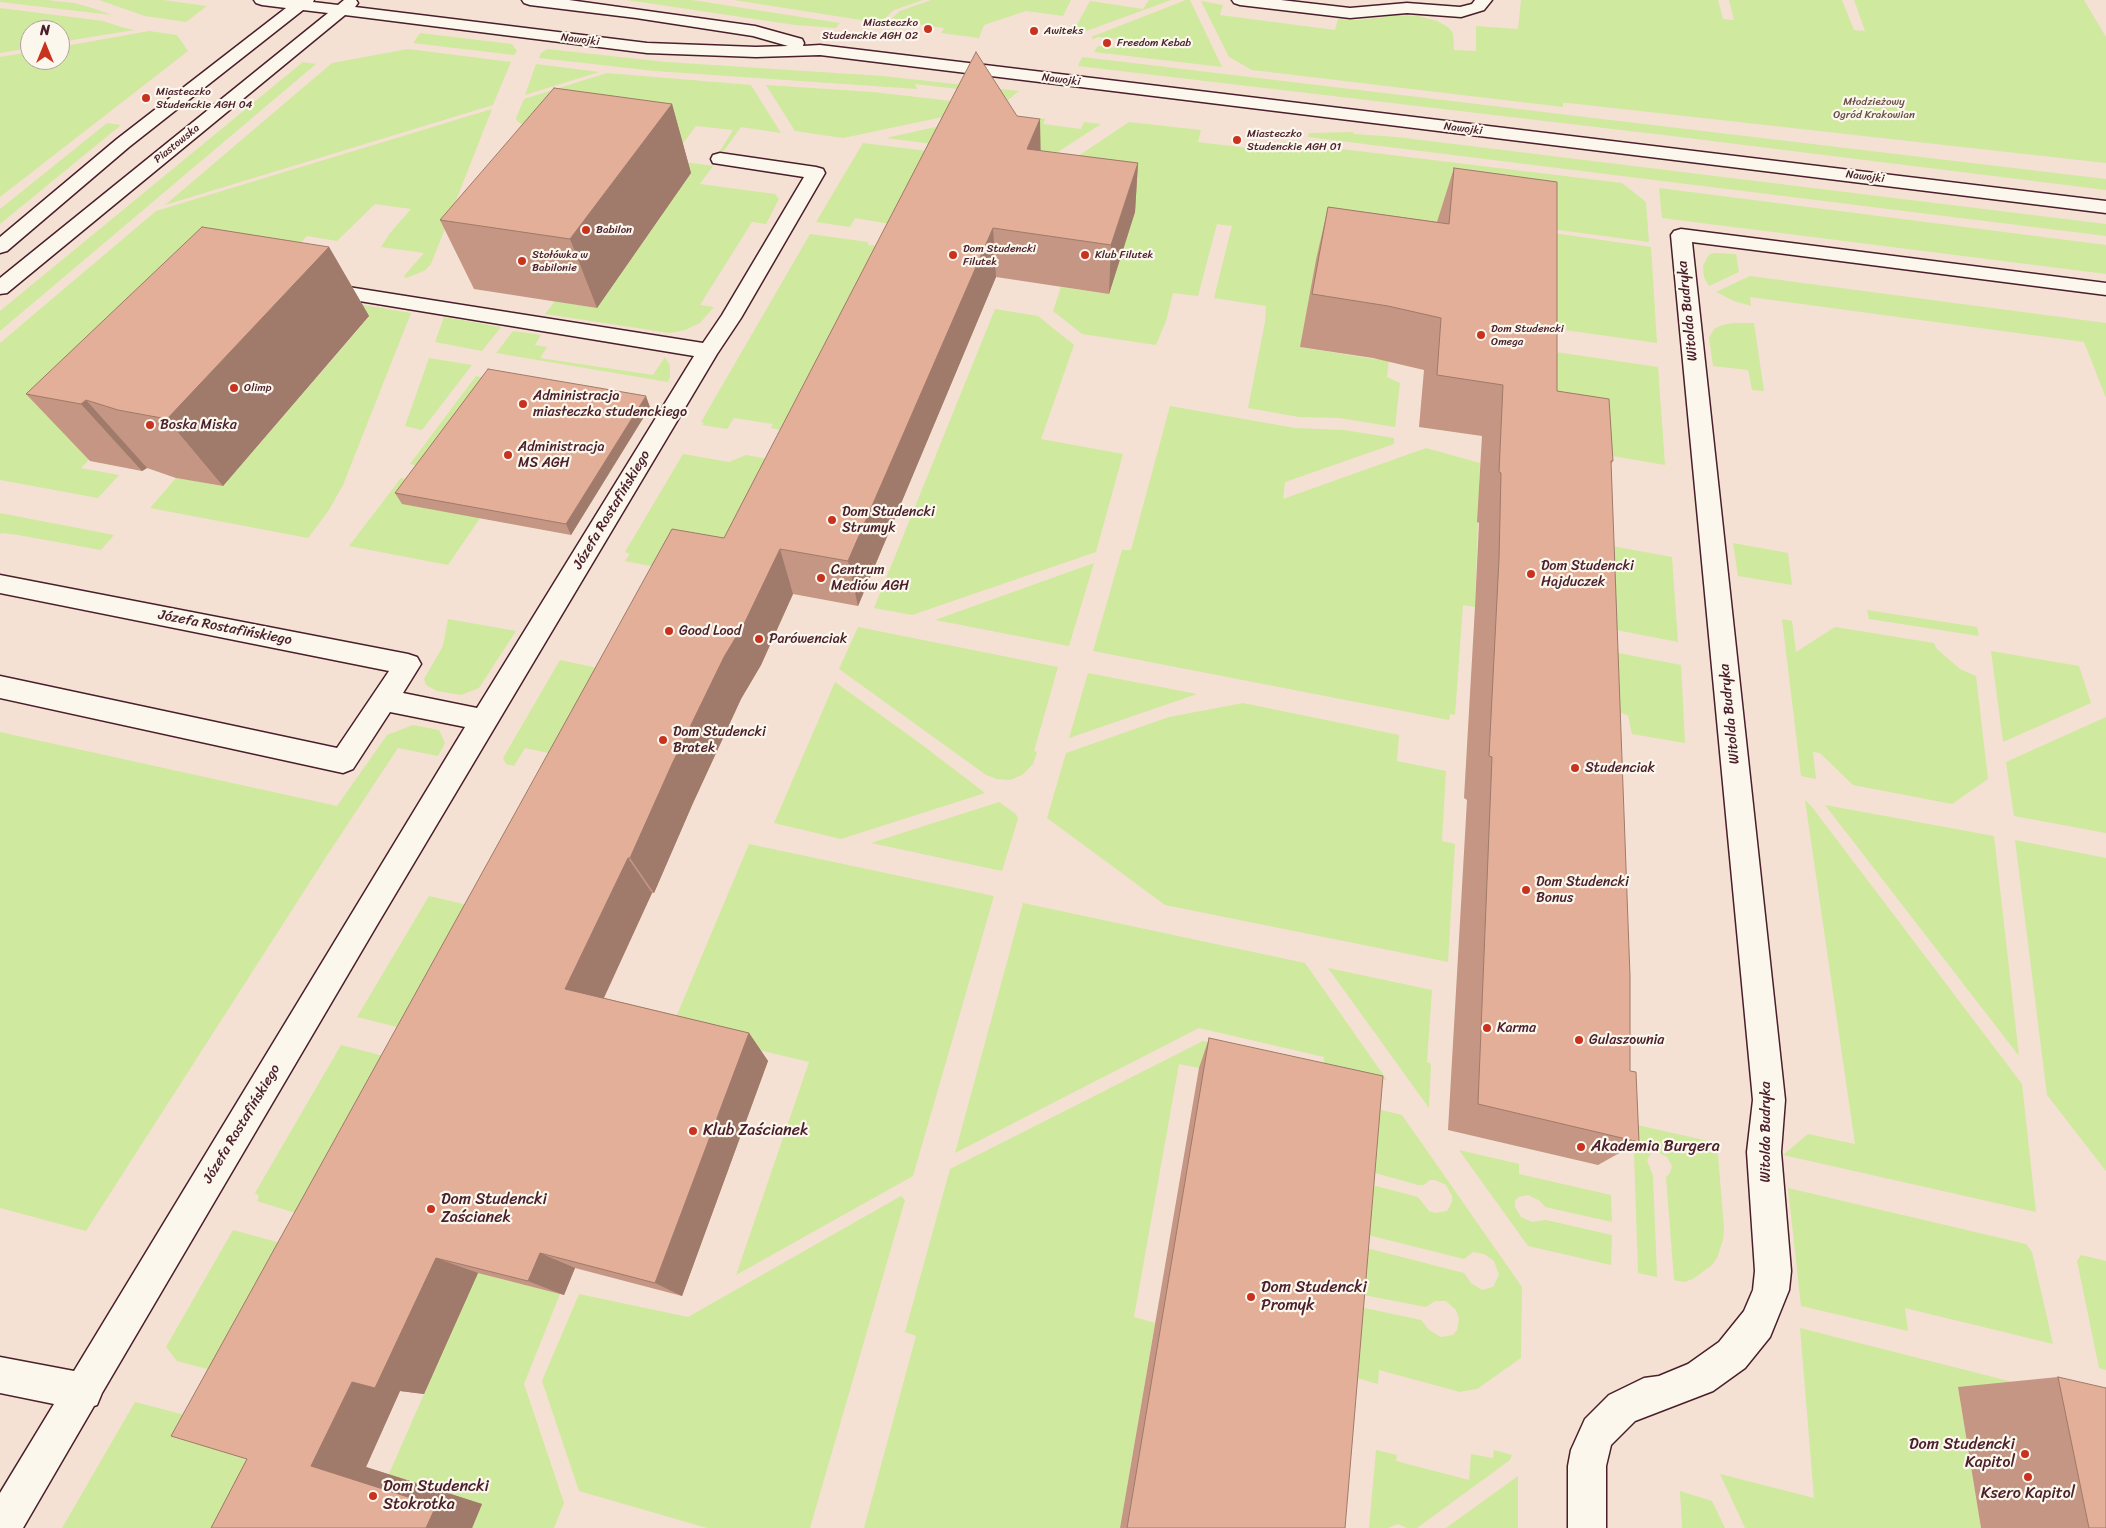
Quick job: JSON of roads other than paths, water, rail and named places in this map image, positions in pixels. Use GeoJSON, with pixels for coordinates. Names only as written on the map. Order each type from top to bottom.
{"type":"FeatureCollection","features":[{"type":"Feature","properties":{"kind":"street","name":"Nawojki"},"geometry":{"type":"LineString","coordinates":[[262,0],[347,5],[647,48],[756,52],[820,50],[2106,206]]}},
{"type":"Feature","properties":{"kind":"street","name":"Nawojki"},"geometry":{"type":"LineString","coordinates":[[530,0],[636,13],[755,31],[820,50]]}},
{"type":"Feature","properties":{"kind":"street"},"geometry":{"type":"LineString","coordinates":[[1240,0],[1350,13],[1407,8],[1461,12],[1478,7],[1484,0]]}},
{"type":"Feature","properties":{"kind":"street"},"geometry":{"type":"LineString","coordinates":[[0,247],[117,148],[303,2]]}},
{"type":"Feature","properties":{"kind":"street","name":"Piastowska"},"geometry":{"type":"LineString","coordinates":[[0,288],[347,5]]}},
{"type":"Feature","properties":{"kind":"street","name":"Józefa Rostafińskiego"},"geometry":{"type":"LineString","coordinates":[[1,1528],[84,1392],[366,915],[708,351],[731,318],[816,173],[720,159]]}},
{"type":"Feature","properties":{"kind":"street","name":"Witolda Budryka"},"geometry":{"type":"LineString","coordinates":[[1587,1528],[1587,1466],[1590,1450],[1598,1432],[1622,1408],[1700,1378],[1732,1355],[1746,1340],[1761,1316],[1770,1290],[1773,1271],[1764,1152],[1769,1100],[1680,235],[2106,289]]}},
{"type":"Feature","properties":{"kind":"street"},"geometry":{"type":"LineString","coordinates":[[323,289],[708,351]]}},
{"type":"Feature","properties":{"kind":"street","name":"Józefa Rostafińskiego"},"geometry":{"type":"LineString","coordinates":[[0,584],[408,664],[343,761],[0,687]]}},
{"type":"Feature","properties":{"kind":"street"},"geometry":{"type":"LineString","coordinates":[[385,700],[484,720]]}},
{"type":"Feature","properties":{"kind":"street"},"geometry":{"type":"LineString","coordinates":[[0,1375],[84,1392]]}},
{"type":"Feature","properties":{"kind":"place","name":"Miasteczko Studenckie AGH 02"},"geometry":{"type":"Point","coordinates":[928,29]}},
{"type":"Feature","properties":{"kind":"place","name":"Awiteks"},"geometry":{"type":"Point","coordinates":[1034,31]}},
{"type":"Feature","properties":{"kind":"place","name":"Freedom Kebab"},"geometry":{"type":"Point","coordinates":[1107,43]}},
{"type":"Feature","properties":{"kind":"place","name":"Miasteczko Studenckie AGH 04"},"geometry":{"type":"Point","coordinates":[146,98]}},
{"type":"Feature","properties":{"kind":"place","name":"Miasteczko Studenckie AGH 01"},"geometry":{"type":"Point","coordinates":[1237,140]}},
{"type":"Feature","properties":{"kind":"place","name":"Babilon"},"geometry":{"type":"Point","coordinates":[586,230]}},
{"type":"Feature","properties":{"kind":"place","name":"Dom Studencki Filutek"},"geometry":{"type":"Point","coordinates":[953,255]}},
{"type":"Feature","properties":{"kind":"place","name":"Klub Filutek"},"geometry":{"type":"Point","coordinates":[1085,255]}},
{"type":"Feature","properties":{"kind":"place","name":"Stołówka w Babilonie"},"geometry":{"type":"Point","coordinates":[522,261]}},
{"type":"Feature","properties":{"kind":"place","name":"Dom Studencki Omega"},"geometry":{"type":"Point","coordinates":[1481,335]}},
{"type":"Feature","properties":{"kind":"place","name":"Olimp"},"geometry":{"type":"Point","coordinates":[234,388]}},
{"type":"Feature","properties":{"kind":"place","name":"Administracja miasteczka studenckiego"},"geometry":{"type":"Point","coordinates":[523,404]}},
{"type":"Feature","properties":{"kind":"place","name":"Boska Miska"},"geometry":{"type":"Point","coordinates":[150,425]}},
{"type":"Feature","properties":{"kind":"place","name":"Administracja MS AGH"},"geometry":{"type":"Point","coordinates":[508,455]}},
{"type":"Feature","properties":{"kind":"place","name":"Dom Studencki Strumyk"},"geometry":{"type":"Point","coordinates":[832,520]}},
{"type":"Feature","properties":{"kind":"place","name":"Dom Studencki Hajduczek"},"geometry":{"type":"Point","coordinates":[1531,574]}},
{"type":"Feature","properties":{"kind":"place","name":"Centrum Mediów AGH"},"geometry":{"type":"Point","coordinates":[821,578]}},
{"type":"Feature","properties":{"kind":"place","name":"Good Lood"},"geometry":{"type":"Point","coordinates":[669,631]}},
{"type":"Feature","properties":{"kind":"place","name":"Parówenciak"},"geometry":{"type":"Point","coordinates":[759,639]}},
{"type":"Feature","properties":{"kind":"place","name":"Dom Studencki Bratek"},"geometry":{"type":"Point","coordinates":[663,740]}},
{"type":"Feature","properties":{"kind":"place","name":"Studenciak"},"geometry":{"type":"Point","coordinates":[1575,768]}},
{"type":"Feature","properties":{"kind":"place","name":"Dom Studencki Bonus"},"geometry":{"type":"Point","coordinates":[1526,890]}},
{"type":"Feature","properties":{"kind":"place","name":"Karma"},"geometry":{"type":"Point","coordinates":[1487,1028]}},
{"type":"Feature","properties":{"kind":"place","name":"Gulaszownia"},"geometry":{"type":"Point","coordinates":[1579,1040]}},
{"type":"Feature","properties":{"kind":"place","name":"Klub Zaścianek"},"geometry":{"type":"Point","coordinates":[693,1131]}},
{"type":"Feature","properties":{"kind":"place","name":"Akademia Burgera"},"geometry":{"type":"Point","coordinates":[1581,1147]}},
{"type":"Feature","properties":{"kind":"place","name":"Dom Studencki Zaścianek"},"geometry":{"type":"Point","coordinates":[431,1209]}},
{"type":"Feature","properties":{"kind":"place","name":"Dom Studencki Promyk"},"geometry":{"type":"Point","coordinates":[1251,1297]}},
{"type":"Feature","properties":{"kind":"place","name":"Dom Studencki Kapitol"},"geometry":{"type":"Point","coordinates":[2025,1454]}},
{"type":"Feature","properties":{"kind":"place","name":"Ksero Kapitol"},"geometry":{"type":"Point","coordinates":[2028,1477]}},
{"type":"Feature","properties":{"kind":"place","name":"Dom Studencki Stokrotka"},"geometry":{"type":"Point","coordinates":[373,1496]}},
{"type":"Feature","properties":{"kind":"park label","name":"Młodzieżowy Ogród Krakowian"},"geometry":{"type":"Point","coordinates":[1874,108]}}]}
